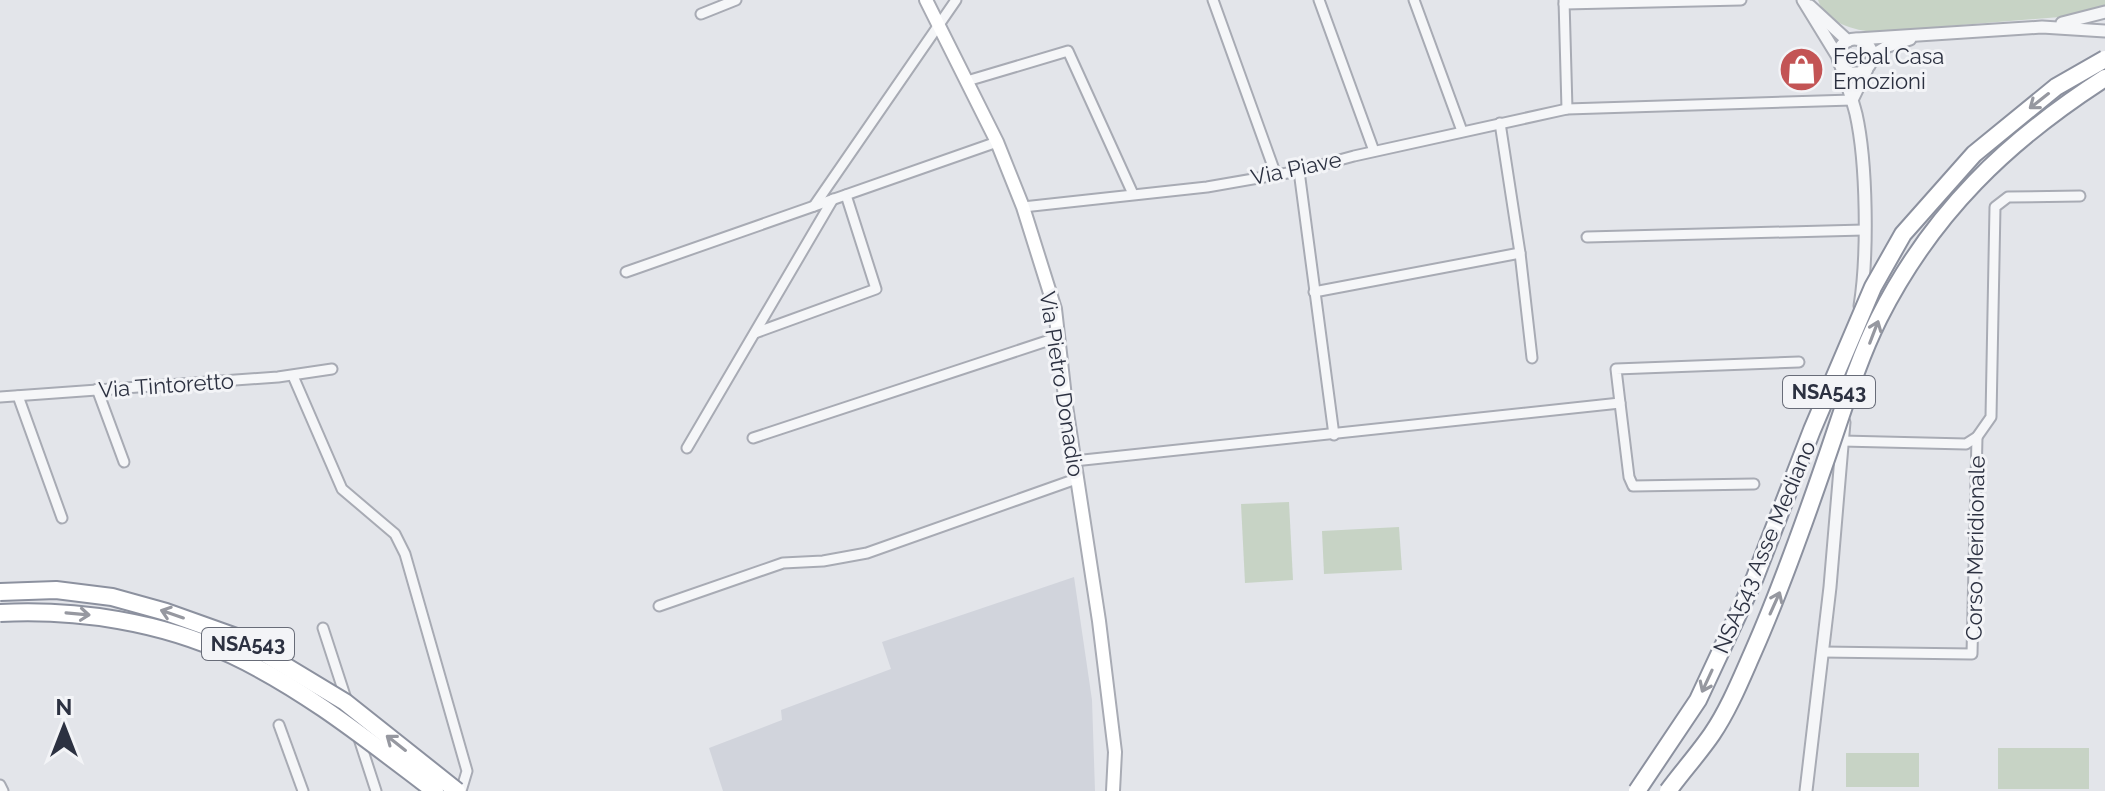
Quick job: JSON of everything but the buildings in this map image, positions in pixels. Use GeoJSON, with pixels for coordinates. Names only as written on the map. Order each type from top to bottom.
{"type":"FeatureCollection","features":[{"type":"Feature","properties":{"kind":"highway","name":"NSA543 Asse Mediano"},"geometry":{"type":"LineString","coordinates":[[1637,791],[1698,700],[1754,580],[1812,430],[1873,287],[1903,234],[1974,154],[2056,87],[2105,59]]}},
{"type":"Feature","properties":{"kind":"highway","name":"NSA543 Asse Mediano"},"geometry":{"type":"LineString","coordinates":[[1668,791],[1714,732],[1742,678],[1783,584],[1878,319],[1913,259],[1969,186],[2000,156],[2068,102],[2105,78]]}},
{"type":"Feature","properties":{"kind":"highway","name":"NSA543"},"geometry":{"type":"LineString","coordinates":[[0,592],[56,590],[112,597],[239,638],[345,702],[459,791]]}},
{"type":"Feature","properties":{"kind":"highway","name":"NSA543"},"geometry":{"type":"LineString","coordinates":[[0,613],[86,614],[192,640],[231,655],[292,688],[355,730],[435,791]]}},
{"type":"Feature","properties":{"kind":"main road","name":"Via Pietro Donadio"},"geometry":{"type":"LineString","coordinates":[[926,0],[997,142],[1023,207],[1055,309],[1076,479],[1099,621],[1113,738],[1113,791]]}},
{"type":"Feature","properties":{"kind":"street"},"geometry":{"type":"LineString","coordinates":[[701,14],[736,0]]}},
{"type":"Feature","properties":{"kind":"street"},"geometry":{"type":"LineString","coordinates":[[814,206],[956,0]]}},
{"type":"Feature","properties":{"kind":"street"},"geometry":{"type":"LineString","coordinates":[[1213,0],[1276,175]]}},
{"type":"Feature","properties":{"kind":"street"},"geometry":{"type":"LineString","coordinates":[[1319,0],[1374,151]]}},
{"type":"Feature","properties":{"kind":"street"},"geometry":{"type":"LineString","coordinates":[[1414,0],[1462,131]]}},
{"type":"Feature","properties":{"kind":"street"},"geometry":{"type":"LineString","coordinates":[[1567,109],[1564,2],[1741,0]]}},
{"type":"Feature","properties":{"kind":"street"},"geometry":{"type":"LineString","coordinates":[[1803,0],[1852,40],[1868,44],[1873,55]]}},
{"type":"Feature","properties":{"kind":"street"},"geometry":{"type":"LineString","coordinates":[[1803,0],[1840,62],[1852,100],[1860,139],[1864,230],[1862,297],[1842,441],[1806,791]]}},
{"type":"Feature","properties":{"kind":"street"},"geometry":{"type":"LineString","coordinates":[[2042,27],[2105,12]]}},
{"type":"Feature","properties":{"kind":"street"},"geometry":{"type":"LineString","coordinates":[[1840,62],[1841,48],[1852,40],[2042,27],[2105,31]]}},
{"type":"Feature","properties":{"kind":"street"},"geometry":{"type":"LineString","coordinates":[[1852,100],[1873,55],[1904,40],[1938,33]]}},
{"type":"Feature","properties":{"kind":"street"},"geometry":{"type":"LineString","coordinates":[[967,81],[1068,51],[1133,194]]}},
{"type":"Feature","properties":{"kind":"street"},"geometry":{"type":"LineString","coordinates":[[1840,62],[1856,74],[1867,69]]}},
{"type":"Feature","properties":{"kind":"street","name":"Via Piave"},"geometry":{"type":"LineString","coordinates":[[1023,207],[1207,187],[1299,171],[1374,151],[1567,109],[1852,100]]}},
{"type":"Feature","properties":{"kind":"street"},"geometry":{"type":"LineString","coordinates":[[1500,123],[1532,358]]}},
{"type":"Feature","properties":{"kind":"street"},"geometry":{"type":"LineString","coordinates":[[626,272],[997,142]]}},
{"type":"Feature","properties":{"kind":"street"},"geometry":{"type":"LineString","coordinates":[[1299,171],[1334,435]]}},
{"type":"Feature","properties":{"kind":"street"},"geometry":{"type":"LineString","coordinates":[[755,333],[876,289],[846,195]]}},
{"type":"Feature","properties":{"kind":"street","name":"Corso Meridionale"},"geometry":{"type":"LineString","coordinates":[[1842,441],[1966,444],[1977,437],[1991,417],[1995,207],[2008,197],[2080,196]]}},
{"type":"Feature","properties":{"kind":"street"},"geometry":{"type":"LineString","coordinates":[[687,448],[834,199]]}},
{"type":"Feature","properties":{"kind":"street"},"geometry":{"type":"LineString","coordinates":[[1587,237],[1864,230]]}},
{"type":"Feature","properties":{"kind":"street"},"geometry":{"type":"LineString","coordinates":[[1314,292],[1520,253]]}},
{"type":"Feature","properties":{"kind":"street"},"geometry":{"type":"LineString","coordinates":[[753,438],[1059,337]]}},
{"type":"Feature","properties":{"kind":"street"},"geometry":{"type":"LineString","coordinates":[[1754,484],[1633,486],[1629,477],[1616,369],[1799,362]]}},
{"type":"Feature","properties":{"kind":"street","name":"Via Tintoretto"},"geometry":{"type":"LineString","coordinates":[[0,397],[293,376],[332,369]]}},
{"type":"Feature","properties":{"kind":"street"},"geometry":{"type":"LineString","coordinates":[[293,376],[342,489],[395,534],[405,554],[467,771],[459,791]]}},
{"type":"Feature","properties":{"kind":"street"},"geometry":{"type":"LineString","coordinates":[[97,389],[124,462]]}},
{"type":"Feature","properties":{"kind":"street"},"geometry":{"type":"LineString","coordinates":[[18,396],[62,518]]}},
{"type":"Feature","properties":{"kind":"street"},"geometry":{"type":"LineString","coordinates":[[1074,461],[1620,403]]}},
{"type":"Feature","properties":{"kind":"street","name":"Corso Meridionale"},"geometry":{"type":"LineString","coordinates":[[1822,652],[1972,654],[1977,437]]}},
{"type":"Feature","properties":{"kind":"street"},"geometry":{"type":"LineString","coordinates":[[659,606],[783,563],[823,561],[867,553],[1076,479]]}},
{"type":"Feature","properties":{"kind":"street"},"geometry":{"type":"LineString","coordinates":[[323,628],[376,791]]}},
{"type":"Feature","properties":{"kind":"street"},"geometry":{"type":"LineString","coordinates":[[279,725],[303,791]]}},
{"type":"Feature","properties":{"kind":"street"},"geometry":{"type":"LineString","coordinates":[[0,785],[3,791]]}},
{"type":"Feature","properties":{"kind":"shaded area"},"geometry":{"type":"Polygon","coordinates":[[[1074,577],[1092,700],[1095,791],[723,791],[709,748],[782,720],[781,710],[891,669],[882,642],[1074,577]]]}},
{"type":"Feature","properties":{"kind":"green space"},"geometry":{"type":"Polygon","coordinates":[[[1818,0],[2105,0],[2105,7],[2060,17],[1876,32],[1841,24],[1827,14],[1818,0]]]}},
{"type":"Feature","properties":{"kind":"green space"},"geometry":{"type":"Polygon","coordinates":[[[1289,502],[1293,580],[1245,583],[1241,504],[1289,502]]]}},
{"type":"Feature","properties":{"kind":"green space"},"geometry":{"type":"Polygon","coordinates":[[[1399,527],[1402,570],[1324,574],[1322,531],[1399,527]]]}},
{"type":"Feature","properties":{"kind":"green space"},"geometry":{"type":"Polygon","coordinates":[[[1998,748],[2089,748],[2089,789],[1998,789],[1998,748]]]}},
{"type":"Feature","properties":{"kind":"green space"},"geometry":{"type":"Polygon","coordinates":[[[1846,753],[1919,753],[1919,787],[1846,787],[1846,753]]]}},
{"type":"Feature","properties":{"kind":"place","name":"Febal Casa Emozioni"},"geometry":{"type":"Point","coordinates":[1802,69]}}]}
